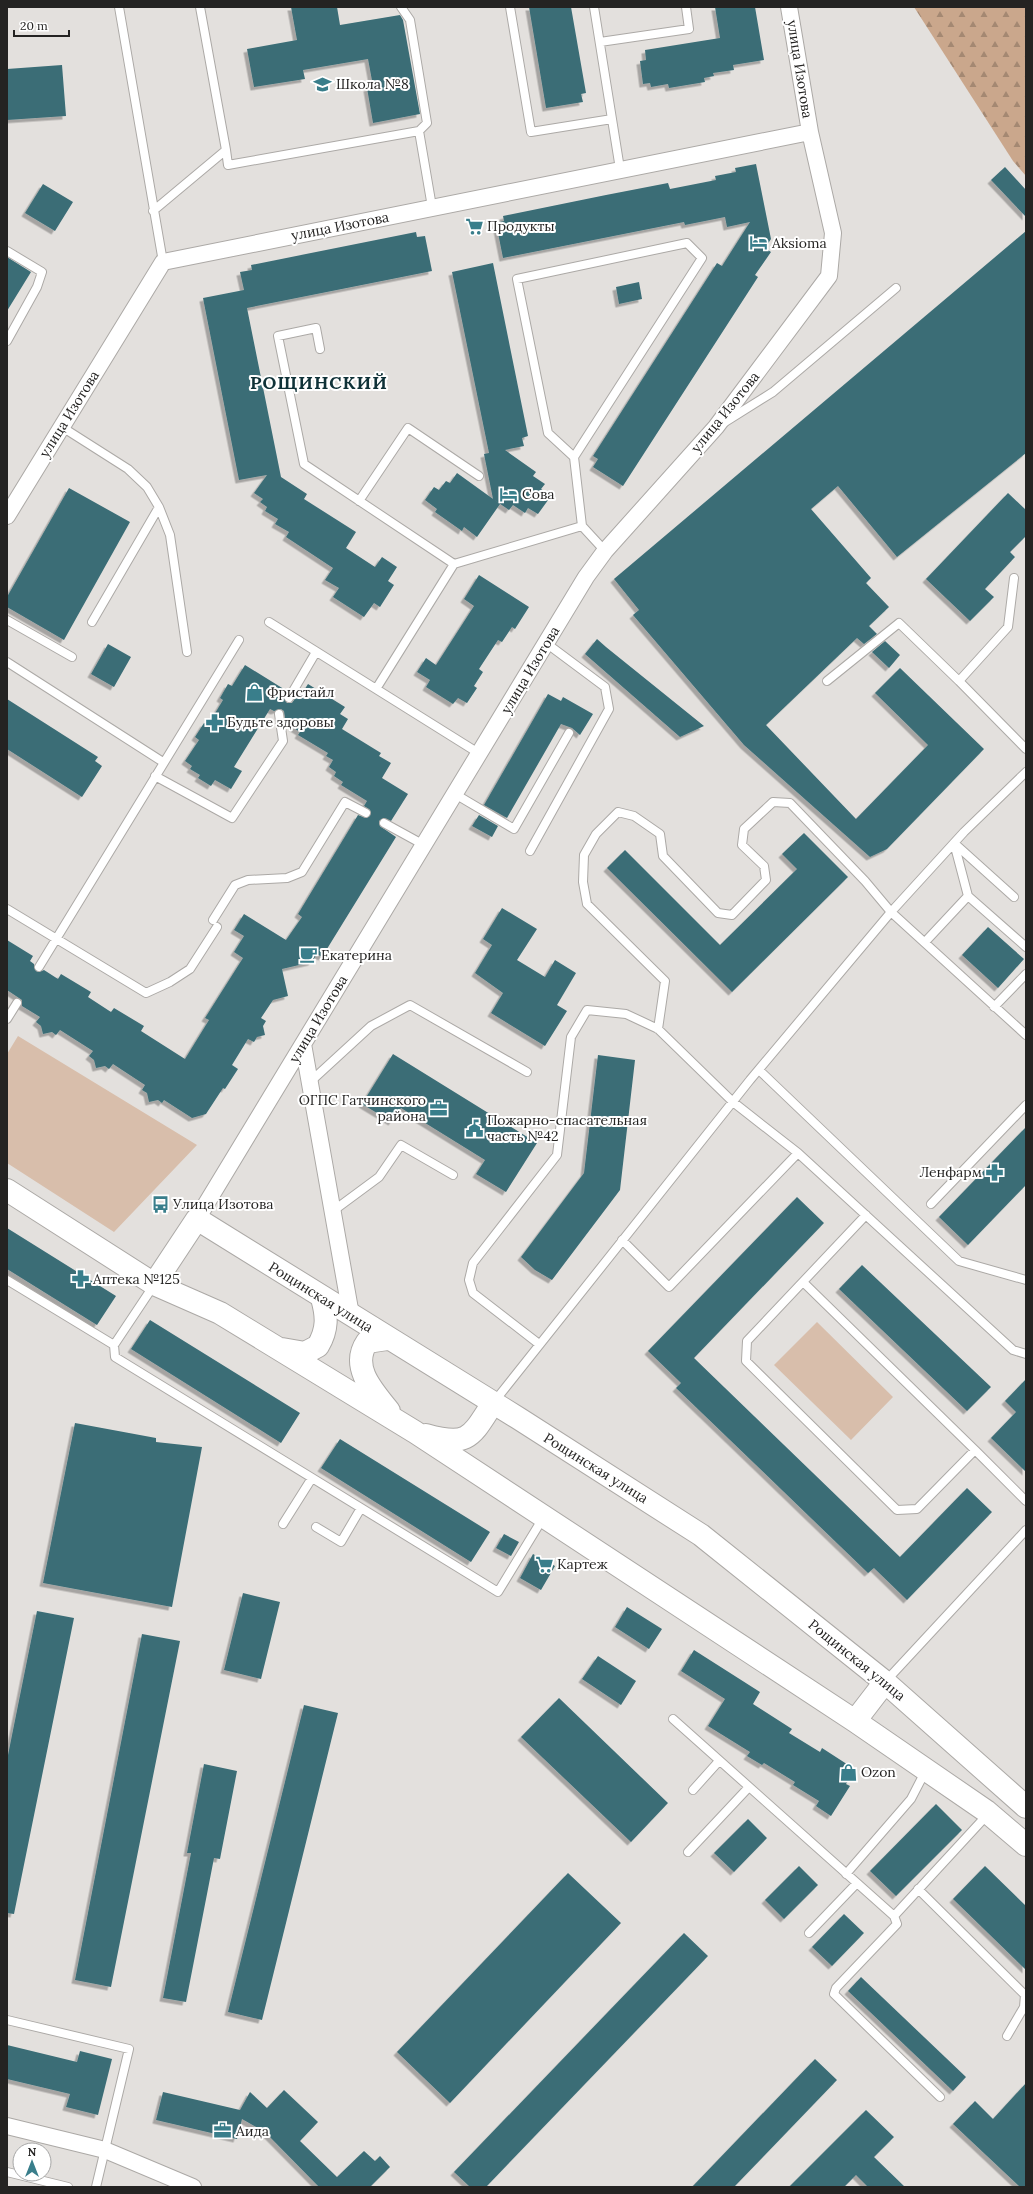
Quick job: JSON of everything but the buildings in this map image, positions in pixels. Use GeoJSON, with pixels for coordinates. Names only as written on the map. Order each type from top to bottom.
{"type":"FeatureCollection","features":[{"type":"Feature","properties":{"kind":"street","name":"улица Изотова"},"geometry":{"type":"LineString","coordinates":[[197,1220],[586,577],[605,551],[716,427],[829,276],[832,258],[833,233],[810,132],[789,7]]}},
{"type":"Feature","properties":{"kind":"street","name":"улица Изотова"},"geometry":{"type":"LineString","coordinates":[[7,516],[162,262],[810,132]]}},
{"type":"Feature","properties":{"kind":"street"},"geometry":{"type":"LineString","coordinates":[[303,1044],[351,1315]]}},
{"type":"Feature","properties":{"kind":"street"},"geometry":{"type":"LineString","coordinates":[[7,1190],[154,1284],[220,1313],[406,1427],[855,1721],[989,1814],[1026,1845]]}},
{"type":"Feature","properties":{"kind":"street"},"geometry":{"type":"LineString","coordinates":[[154,1284],[197,1220]]}},
{"type":"Feature","properties":{"kind":"street","name":"Рощинская улица"},"geometry":{"type":"LineString","coordinates":[[197,1220],[351,1315],[387,1339],[493,1403],[701,1535],[885,1682],[1026,1807]]}},
{"type":"Feature","properties":{"kind":"street"},"geometry":{"type":"LineString","coordinates":[[279,1349],[305,1353],[318,1346],[326,1326],[326,1314],[322,1298]]}},
{"type":"Feature","properties":{"kind":"street"},"geometry":{"type":"LineString","coordinates":[[387,1339],[367,1342],[362,1350],[360,1362],[373,1391],[406,1427],[438,1438],[457,1441],[474,1433],[493,1403]]}},
{"type":"Feature","properties":{"kind":"street"},"geometry":{"type":"LineString","coordinates":[[855,1721],[885,1682]]}},
{"type":"Feature","properties":{"kind":"street"},"geometry":{"type":"LineString","coordinates":[[7,2126],[105,2150],[193,2187]]}},
{"type":"Feature","properties":{"kind":"lane"},"geometry":{"type":"LineString","coordinates":[[119,7],[162,262]]}},
{"type":"Feature","properties":{"kind":"lane"},"geometry":{"type":"LineString","coordinates":[[200,7],[228,164],[419,132],[427,124],[410,20],[401,7]]}},
{"type":"Feature","properties":{"kind":"lane"},"geometry":{"type":"LineString","coordinates":[[510,7],[531,132],[612,119]]}},
{"type":"Feature","properties":{"kind":"lane"},"geometry":{"type":"LineString","coordinates":[[594,7],[620,170]]}},
{"type":"Feature","properties":{"kind":"lane"},"geometry":{"type":"LineString","coordinates":[[600,42],[690,29],[686,7]]}},
{"type":"Feature","properties":{"kind":"lane"},"geometry":{"type":"LineString","coordinates":[[419,132],[432,208]]}},
{"type":"Feature","properties":{"kind":"lane"},"geometry":{"type":"LineString","coordinates":[[153,211],[226,150]]}},
{"type":"Feature","properties":{"kind":"lane"},"geometry":{"type":"LineString","coordinates":[[574,457],[548,433],[517,279],[687,243],[702,258],[574,457],[582,526],[605,551]]}},
{"type":"Feature","properties":{"kind":"lane"},"geometry":{"type":"LineString","coordinates":[[7,251],[42,272],[37,287],[7,341]]}},
{"type":"Feature","properties":{"kind":"lane"},"geometry":{"type":"LineString","coordinates":[[716,427],[773,392],[896,288]]}},
{"type":"Feature","properties":{"kind":"lane"},"geometry":{"type":"LineString","coordinates":[[320,349],[316,328],[278,336],[304,464],[454,564]]}},
{"type":"Feature","properties":{"kind":"lane"},"geometry":{"type":"LineString","coordinates":[[62,427],[128,469],[147,487],[159,507],[170,534],[187,652]]}},
{"type":"Feature","properties":{"kind":"lane"},"geometry":{"type":"LineString","coordinates":[[359,501],[408,428],[479,476]]}},
{"type":"Feature","properties":{"kind":"lane"},"geometry":{"type":"LineString","coordinates":[[92,622],[159,507]]}},
{"type":"Feature","properties":{"kind":"lane"},"geometry":{"type":"LineString","coordinates":[[376,689],[454,564],[582,526]]}},
{"type":"Feature","properties":{"kind":"lane"},"geometry":{"type":"LineString","coordinates":[[959,681],[1008,626],[1014,578]]}},
{"type":"Feature","properties":{"kind":"lane"},"geometry":{"type":"LineString","coordinates":[[7,620],[72,657]]}},
{"type":"Feature","properties":{"kind":"lane"},"geometry":{"type":"LineString","coordinates":[[269,622],[480,754]]}},
{"type":"Feature","properties":{"kind":"lane"},"geometry":{"type":"LineString","coordinates":[[827,681],[899,622],[1026,749]]}},
{"type":"Feature","properties":{"kind":"lane"},"geometry":{"type":"LineString","coordinates":[[39,967],[239,640]]}},
{"type":"Feature","properties":{"kind":"lane"},"geometry":{"type":"LineString","coordinates":[[530,851],[609,709],[605,687],[546,643]]}},
{"type":"Feature","properties":{"kind":"lane"},"geometry":{"type":"LineString","coordinates":[[289,698],[316,652]]}},
{"type":"Feature","properties":{"kind":"lane"},"geometry":{"type":"LineString","coordinates":[[7,662],[163,762]]}},
{"type":"Feature","properties":{"kind":"lane"},"geometry":{"type":"LineString","coordinates":[[155,776],[232,818],[283,741],[279,714]]}},
{"type":"Feature","properties":{"kind":"lane"},"geometry":{"type":"LineString","coordinates":[[454,794],[514,829],[569,733]]}},
{"type":"Feature","properties":{"kind":"lane"},"geometry":{"type":"LineString","coordinates":[[493,1403],[733,1102],[891,912],[954,843],[1026,772]]}},
{"type":"Feature","properties":{"kind":"lane"},"geometry":{"type":"LineString","coordinates":[[7,909],[146,993],[170,982],[190,969],[235,885],[248,880],[287,878],[302,872],[345,802],[366,813]]}},
{"type":"Feature","properties":{"kind":"lane"},"geometry":{"type":"LineString","coordinates":[[658,1029],[665,981],[588,904],[583,882],[584,855],[596,834],[618,812],[634,816],[660,834],[663,856],[718,913],[732,915],[766,880],[764,866],[742,845],[744,829],[773,802],[790,803],[865,881],[891,912],[1026,1035]]}},
{"type":"Feature","properties":{"kind":"lane"},"geometry":{"type":"LineString","coordinates":[[384,823],[424,845]]}},
{"type":"Feature","properties":{"kind":"lane"},"geometry":{"type":"LineString","coordinates":[[954,843],[968,896],[1026,947]]}},
{"type":"Feature","properties":{"kind":"lane"},"geometry":{"type":"LineString","coordinates":[[954,843],[1014,897]]}},
{"type":"Feature","properties":{"kind":"lane"},"geometry":{"type":"LineString","coordinates":[[925,942],[968,896]]}},
{"type":"Feature","properties":{"kind":"lane"},"geometry":{"type":"LineString","coordinates":[[994,1007],[1026,974]]}},
{"type":"Feature","properties":{"kind":"lane"},"geometry":{"type":"LineString","coordinates":[[7,1019],[17,1003]]}},
{"type":"Feature","properties":{"kind":"lane"},"geometry":{"type":"LineString","coordinates":[[310,1082],[372,1026],[410,1004],[527,1072]]}},
{"type":"Feature","properties":{"kind":"lane"},"geometry":{"type":"LineString","coordinates":[[539,1344],[473,1293],[469,1280],[473,1263],[557,1155],[571,1037],[587,1010],[626,1014],[658,1029],[733,1102],[798,1153],[1013,1350],[1026,1354]]}},
{"type":"Feature","properties":{"kind":"lane"},"geometry":{"type":"LineString","coordinates":[[759,1070],[959,1261],[1026,1280]]}},
{"type":"Feature","properties":{"kind":"lane"},"geometry":{"type":"LineString","coordinates":[[931,1204],[1026,1105]]}},
{"type":"Feature","properties":{"kind":"lane"},"geometry":{"type":"LineString","coordinates":[[333,1211],[379,1177],[401,1145],[453,1175]]}},
{"type":"Feature","properties":{"kind":"lane"},"geometry":{"type":"LineString","coordinates":[[622,1240],[669,1287],[798,1153]]}},
{"type":"Feature","properties":{"kind":"lane"},"geometry":{"type":"LineString","coordinates":[[866,1216],[747,1341],[746,1361],[897,1510],[917,1509],[976,1450]]}},
{"type":"Feature","properties":{"kind":"lane"},"geometry":{"type":"LineString","coordinates":[[7,1280],[114,1345]]}},
{"type":"Feature","properties":{"kind":"lane"},"geometry":{"type":"LineString","coordinates":[[803,1282],[976,1450],[1026,1501]]}},
{"type":"Feature","properties":{"kind":"lane"},"geometry":{"type":"LineString","coordinates":[[154,1284],[114,1345],[115,1357],[498,1592],[544,1518]]}},
{"type":"Feature","properties":{"kind":"lane"},"geometry":{"type":"LineString","coordinates":[[283,1524],[312,1478]]}},
{"type":"Feature","properties":{"kind":"lane"},"geometry":{"type":"LineString","coordinates":[[316,1527],[341,1542],[362,1508]]}},
{"type":"Feature","properties":{"kind":"lane"},"geometry":{"type":"LineString","coordinates":[[885,1682],[1024,1535]]}},
{"type":"Feature","properties":{"kind":"lane"},"geometry":{"type":"LineString","coordinates":[[673,1720],[894,1916],[897,1924],[836,1988],[834,1994],[940,2098]]}},
{"type":"Feature","properties":{"kind":"lane"},"geometry":{"type":"LineString","coordinates":[[693,1790],[719,1760]]}},
{"type":"Feature","properties":{"kind":"lane"},"geometry":{"type":"LineString","coordinates":[[846,1874],[911,1798],[926,1770]]}},
{"type":"Feature","properties":{"kind":"lane"},"geometry":{"type":"LineString","coordinates":[[688,1852],[748,1787]]}},
{"type":"Feature","properties":{"kind":"lane"},"geometry":{"type":"LineString","coordinates":[[894,1916],[989,1814]]}},
{"type":"Feature","properties":{"kind":"lane"},"geometry":{"type":"LineString","coordinates":[[809,1933],[857,1884]]}},
{"type":"Feature","properties":{"kind":"lane"},"geometry":{"type":"LineString","coordinates":[[918,1889],[1024,1995],[1024,2007],[1007,2036]]}},
{"type":"Feature","properties":{"kind":"lane"},"geometry":{"type":"LineString","coordinates":[[7,2020],[129,2049],[96,2187]]}},
{"type":"Feature","properties":{"kind":"lane"},"geometry":{"type":"LineString","coordinates":[[7,2172],[68,2187]]}},
{"type":"Feature","properties":{"kind":"shaded area"},"geometry":{"type":"Polygon","coordinates":[[[18,1036],[197,1145],[114,1232],[7,1163],[7,1054],[18,1036]]]}},
{"type":"Feature","properties":{"kind":"shaded area"},"geometry":{"type":"Polygon","coordinates":[[[817,1322],[893,1397],[851,1440],[774,1365],[817,1322]]]}},
{"type":"Feature","properties":{"kind":"green space"},"geometry":{"type":"Polygon","coordinates":[[[914,7],[1026,7],[1026,176],[1013,161],[914,7]]]}},
{"type":"Feature","properties":{"kind":"place","name":"Школа №8"},"geometry":{"type":"Point","coordinates":[323,84]}},
{"type":"Feature","properties":{"kind":"place","name":"Продукты"},"geometry":{"type":"Point","coordinates":[474,226]}},
{"type":"Feature","properties":{"kind":"place","name":"Aksioma"},"geometry":{"type":"Point","coordinates":[759,243]}},
{"type":"Feature","properties":{"kind":"place","name":"Сова"},"geometry":{"type":"Point","coordinates":[509,494]}},
{"type":"Feature","properties":{"kind":"place","name":"Фристайл"},"geometry":{"type":"Point","coordinates":[254,692]}},
{"type":"Feature","properties":{"kind":"place","name":"Будьте здоровы"},"geometry":{"type":"Point","coordinates":[214,722]}},
{"type":"Feature","properties":{"kind":"place","name":"Екатерина"},"geometry":{"type":"Point","coordinates":[308,955]}},
{"type":"Feature","properties":{"kind":"place","name":"ОГПС Гатчинского района"},"geometry":{"type":"Point","coordinates":[439,1108]}},
{"type":"Feature","properties":{"kind":"place","name":"Пожарно-спасательная часть №42"},"geometry":{"type":"Point","coordinates":[474,1128]}},
{"type":"Feature","properties":{"kind":"place","name":"Ленфарм"},"geometry":{"type":"Point","coordinates":[995,1172]}},
{"type":"Feature","properties":{"kind":"place","name":"Улица Изотова"},"geometry":{"type":"Point","coordinates":[160,1204]}},
{"type":"Feature","properties":{"kind":"place","name":"Аптека №125"},"geometry":{"type":"Point","coordinates":[80,1279]}},
{"type":"Feature","properties":{"kind":"place","name":"Картеж"},"geometry":{"type":"Point","coordinates":[544,1564]}},
{"type":"Feature","properties":{"kind":"place","name":"Ozon"},"geometry":{"type":"Point","coordinates":[848,1772]}},
{"type":"Feature","properties":{"kind":"place","name":"Аида"},"geometry":{"type":"Point","coordinates":[223,2131]}},
{"type":"Feature","properties":{"kind":"district","name":"РОЩИНСКИЙ"},"geometry":{"type":"Point","coordinates":[319,382]}}]}
